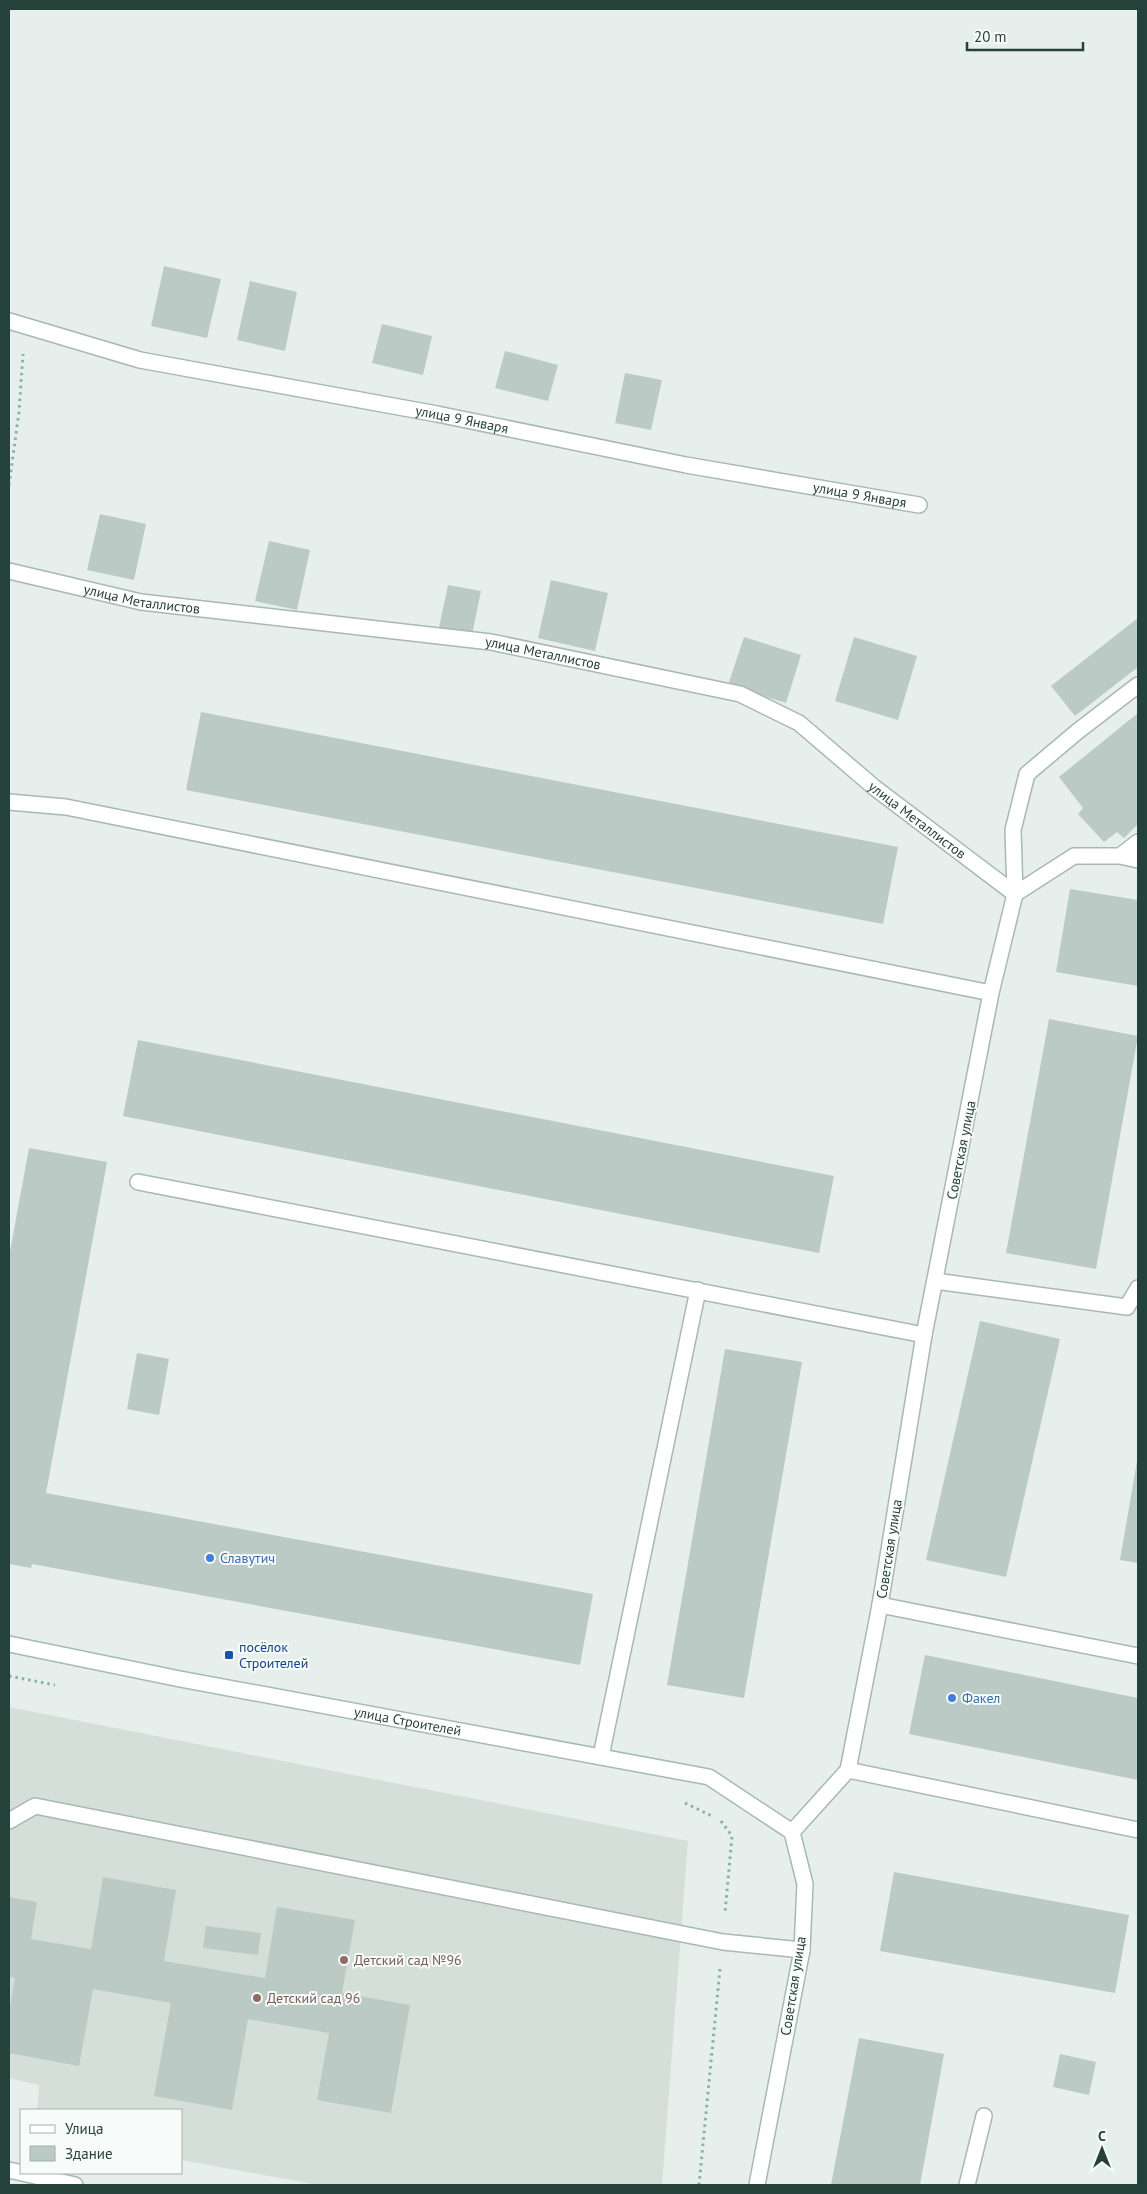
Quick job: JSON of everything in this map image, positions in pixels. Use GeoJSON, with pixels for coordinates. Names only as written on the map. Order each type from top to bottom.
{"type":"FeatureCollection","features":[{"type":"Feature","properties":{"kind":"street","name":"улица 9 Января"},"geometry":{"type":"LineString","coordinates":[[9,320],[140,360],[437,414],[686,465],[919,505]]}},
{"type":"Feature","properties":{"kind":"street","name":"улица Металлистов"},"geometry":{"type":"LineString","coordinates":[[9,571],[142,602],[491,642],[740,694],[799,724],[875,788],[1015,894]]}},
{"type":"Feature","properties":{"kind":"street","name":"Советская улица"},"geometry":{"type":"LineString","coordinates":[[848,1770],[880,1605],[924,1335],[991,992],[1015,894],[1013,830],[1027,774],[1078,731],[1138,685]]}},
{"type":"Feature","properties":{"kind":"street"},"geometry":{"type":"LineString","coordinates":[[9,802],[76,809],[991,992]]}},
{"type":"Feature","properties":{"kind":"street"},"geometry":{"type":"LineString","coordinates":[[1120,856],[1138,842]]}},
{"type":"Feature","properties":{"kind":"street"},"geometry":{"type":"LineString","coordinates":[[1015,894],[1074,856],[1120,856],[1138,860]]}},
{"type":"Feature","properties":{"kind":"street"},"geometry":{"type":"LineString","coordinates":[[138,1182],[924,1335]]}},
{"type":"Feature","properties":{"kind":"street"},"geometry":{"type":"LineString","coordinates":[[936,1281],[1127,1307],[1138,1288]]}},
{"type":"Feature","properties":{"kind":"street"},"geometry":{"type":"LineString","coordinates":[[601,1756],[698,1290]]}},
{"type":"Feature","properties":{"kind":"street"},"geometry":{"type":"LineString","coordinates":[[880,1605],[1138,1656]]}},
{"type":"Feature","properties":{"kind":"street","name":"улица Строителей"},"geometry":{"type":"LineString","coordinates":[[9,1644],[180,1679],[709,1777],[792,1832]]}},
{"type":"Feature","properties":{"kind":"street"},"geometry":{"type":"LineString","coordinates":[[792,1832],[848,1770],[1138,1830]]}},
{"type":"Feature","properties":{"kind":"street"},"geometry":{"type":"LineString","coordinates":[[9,1821],[35,1806],[723,1942],[802,1950]]}},
{"type":"Feature","properties":{"kind":"street","name":"Советская улица"},"geometry":{"type":"LineString","coordinates":[[757,2185],[802,1950],[805,1884],[792,1832]]}},
{"type":"Feature","properties":{"kind":"street"},"geometry":{"type":"LineString","coordinates":[[967,2185],[984,2116]]}},
{"type":"Feature","properties":{"kind":"street"},"geometry":{"type":"LineString","coordinates":[[27,2174],[75,2185]]}},
{"type":"Feature","properties":{"kind":"path"},"geometry":{"type":"LineString","coordinates":[[9,486],[19,412],[25,324]]}},
{"type":"Feature","properties":{"kind":"path"},"geometry":{"type":"LineString","coordinates":[[9,1676],[58,1685]]}},
{"type":"Feature","properties":{"kind":"path"},"geometry":{"type":"LineString","coordinates":[[684,1802],[721,1820],[732,1836],[699,2185]]}},
{"type":"Feature","properties":{"kind":"shaded area","name":"Детский сад №96"},"geometry":{"type":"Polygon","coordinates":[[[9,1707],[688,1841],[662,2185],[318,2185],[182,2160],[182,2109],[37,2109],[39,2085],[9,2078],[9,1707]]]}},
{"type":"Feature","properties":{"kind":"building"},"geometry":{"type":"Polygon","coordinates":[[[164,266],[221,279],[207,338],[151,326],[164,266]]]}},
{"type":"Feature","properties":{"kind":"building"},"geometry":{"type":"Polygon","coordinates":[[[250,281],[297,292],[285,351],[237,340],[250,281]]]}},
{"type":"Feature","properties":{"kind":"building"},"geometry":{"type":"Polygon","coordinates":[[[382,324],[432,336],[423,375],[372,363],[382,324]]]}},
{"type":"Feature","properties":{"kind":"building"},"geometry":{"type":"Polygon","coordinates":[[[505,351],[558,365],[548,401],[495,388],[505,351]]]}},
{"type":"Feature","properties":{"kind":"building"},"geometry":{"type":"Polygon","coordinates":[[[625,373],[662,380],[651,430],[615,423],[625,373]]]}},
{"type":"Feature","properties":{"kind":"building"},"geometry":{"type":"Polygon","coordinates":[[[100,514],[146,524],[134,580],[87,570],[100,514]]]}},
{"type":"Feature","properties":{"kind":"building"},"geometry":{"type":"Polygon","coordinates":[[[269,541],[310,550],[297,610],[255,601],[269,541]]]}},
{"type":"Feature","properties":{"kind":"building"},"geometry":{"type":"Polygon","coordinates":[[[551,580],[608,593],[595,651],[538,638],[551,580]]]}},
{"type":"Feature","properties":{"kind":"building"},"geometry":{"type":"Polygon","coordinates":[[[448,585],[481,591],[472,635],[439,628],[448,585]]]}},
{"type":"Feature","properties":{"kind":"building"},"geometry":{"type":"Polygon","coordinates":[[[1138,618],[1138,667],[1075,716],[1051,686],[1138,618]]]}},
{"type":"Feature","properties":{"kind":"building"},"geometry":{"type":"Polygon","coordinates":[[[744,637],[801,655],[786,703],[728,685],[744,637]]]}},
{"type":"Feature","properties":{"kind":"building"},"geometry":{"type":"Polygon","coordinates":[[[854,637],[917,656],[898,720],[835,701],[854,637]]]}},
{"type":"Feature","properties":{"kind":"building"},"geometry":{"type":"Polygon","coordinates":[[[201,712],[898,847],[883,924],[186,790],[201,712]]]}},
{"type":"Feature","properties":{"kind":"building"},"geometry":{"type":"Polygon","coordinates":[[[1138,713],[1138,824],[1124,838],[1117,832],[1104,842],[1078,814],[1083,808],[1059,777],[1138,713]]]}},
{"type":"Feature","properties":{"kind":"building"},"geometry":{"type":"Polygon","coordinates":[[[1070,889],[1138,900],[1138,986],[1056,972],[1070,889]]]}},
{"type":"Feature","properties":{"kind":"building"},"geometry":{"type":"Polygon","coordinates":[[[1049,1019],[1138,1036],[1096,1269],[1006,1253],[1049,1019]]]}},
{"type":"Feature","properties":{"kind":"building"},"geometry":{"type":"Polygon","coordinates":[[[138,1040],[834,1176],[819,1253],[123,1116],[138,1040]]]}},
{"type":"Feature","properties":{"kind":"building"},"geometry":{"type":"Polygon","coordinates":[[[29,1148],[107,1162],[46,1493],[593,1594],[580,1665],[32,1564],[31,1568],[9,1564],[9,1257],[29,1148]]]}},
{"type":"Feature","properties":{"kind":"building"},"geometry":{"type":"Polygon","coordinates":[[[980,1321],[1060,1339],[1006,1577],[926,1560],[980,1321]]]}},
{"type":"Feature","properties":{"kind":"building"},"geometry":{"type":"Polygon","coordinates":[[[725,1349],[802,1362],[744,1698],[667,1685],[725,1349]]]}},
{"type":"Feature","properties":{"kind":"building"},"geometry":{"type":"Polygon","coordinates":[[[137,1353],[169,1359],[159,1415],[127,1409],[137,1353]]]}},
{"type":"Feature","properties":{"kind":"building"},"geometry":{"type":"Polygon","coordinates":[[[1138,1461],[1138,1563],[1120,1560],[1138,1461]]]}},
{"type":"Feature","properties":{"kind":"building"},"geometry":{"type":"Polygon","coordinates":[[[925,1655],[1138,1698],[1138,1780],[909,1734],[925,1655]]]}},
{"type":"Feature","properties":{"kind":"building"},"geometry":{"type":"Polygon","coordinates":[[[894,1872],[1129,1915],[1115,1993],[880,1951],[894,1872]]]}},
{"type":"Feature","properties":{"kind":"building","name":"Детский сад 96"},"geometry":{"type":"Polygon","coordinates":[[[103,1877],[176,1890],[164,1961],[265,1978],[277,1907],[355,1920],[342,1993],[410,2005],[391,2113],[317,2100],[329,2033],[248,2019],[232,2110],[154,2096],[171,2003],[93,1989],[79,2066],[9,2053],[9,2013],[15,1978],[9,1976],[9,1897],[37,1902],[31,1939],[91,1949],[103,1877]]]}},
{"type":"Feature","properties":{"kind":"building"},"geometry":{"type":"Polygon","coordinates":[[[206,1926],[261,1933],[258,1955],[203,1948],[206,1926]]]}},
{"type":"Feature","properties":{"kind":"building"},"geometry":{"type":"Polygon","coordinates":[[[859,2038],[944,2054],[920,2185],[831,2185],[859,2038]]]}},
{"type":"Feature","properties":{"kind":"building"},"geometry":{"type":"Polygon","coordinates":[[[1060,2054],[1096,2062],[1089,2095],[1053,2087],[1060,2054]]]}},
{"type":"Feature","properties":{"kind":"place","name":"Славутич"},"geometry":{"type":"Point","coordinates":[210,1558]}},
{"type":"Feature","properties":{"kind":"place","name":"посёлок Строителей"},"geometry":{"type":"Point","coordinates":[229,1655]}},
{"type":"Feature","properties":{"kind":"place","name":"Факел"},"geometry":{"type":"Point","coordinates":[952,1698]}},
{"type":"Feature","properties":{"kind":"place","name":"Детский сад №96"},"geometry":{"type":"Point","coordinates":[344,1960]}},
{"type":"Feature","properties":{"kind":"place","name":"Детский сад 96"},"geometry":{"type":"Point","coordinates":[257,1998]}}]}
